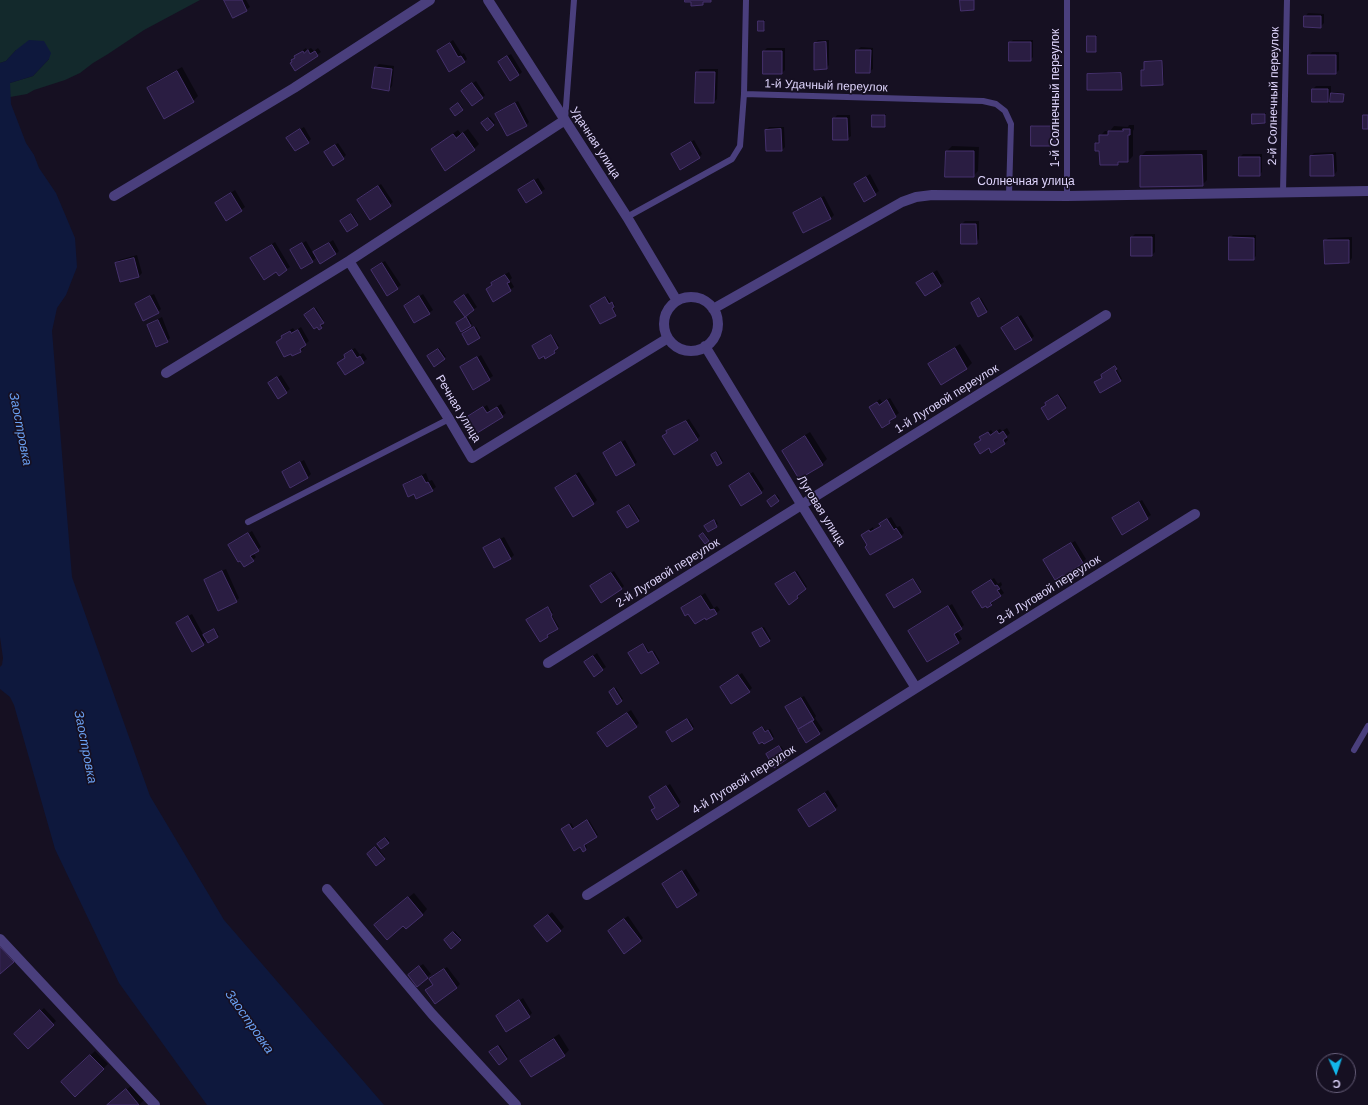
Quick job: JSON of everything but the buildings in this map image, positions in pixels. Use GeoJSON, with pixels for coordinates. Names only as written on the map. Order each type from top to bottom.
{"type":"FeatureCollection","features":[{"type":"Feature","properties":{"kind":"street"},"geometry":{"type":"LineString","coordinates":[[114,196],[294,88],[430,0]]}},
{"type":"Feature","properties":{"kind":"street","name":"Удачная улица"},"geometry":{"type":"LineString","coordinates":[[488,0],[627,216],[677,301]]}},
{"type":"Feature","properties":{"kind":"street"},"geometry":{"type":"LineString","coordinates":[[166,373],[349,261],[565,120]]}},
{"type":"Feature","properties":{"kind":"street","name":"Солнечная улица"},"geometry":{"type":"LineString","coordinates":[[713,309],[902,202],[916,197],[932,195],[1067,196],[1368,191]]}},
{"type":"Feature","properties":{"kind":"street","name":"Речная улица"},"geometry":{"type":"LineString","coordinates":[[349,261],[472,458],[668,338]]}},
{"type":"Feature","properties":{"kind":"street"},"geometry":{"type":"LineString","coordinates":[[686,297],[696,298],[706,302],[713,309],[718,325],[712,341],[705,346],[698,350],[689,351],[681,349],[673,344],[668,338],[664,330],[665,318],[670,306],[677,301],[686,297]]}},
{"type":"Feature","properties":{"kind":"street","name":"1-й Луговой переулок"},"geometry":{"type":"LineString","coordinates":[[801,504],[1106,315]]}},
{"type":"Feature","properties":{"kind":"street","name":"Луговая улица"},"geometry":{"type":"LineString","coordinates":[[705,346],[801,504],[916,688]]}},
{"type":"Feature","properties":{"kind":"street","name":"2-й Луговой переулок"},"geometry":{"type":"LineString","coordinates":[[548,663],[801,504]]}},
{"type":"Feature","properties":{"kind":"street","name":"3-й Луговой переулок"},"geometry":{"type":"LineString","coordinates":[[916,688],[1195,514]]}},
{"type":"Feature","properties":{"kind":"street","name":"4-й Луговой переулок"},"geometry":{"type":"LineString","coordinates":[[587,895],[916,688]]}},
{"type":"Feature","properties":{"kind":"street"},"geometry":{"type":"LineString","coordinates":[[327,889],[432,1014],[516,1105]]}},
{"type":"Feature","properties":{"kind":"street"},"geometry":{"type":"LineString","coordinates":[[0,939],[155,1105]]}},
{"type":"Feature","properties":{"kind":"lane"},"geometry":{"type":"LineString","coordinates":[[565,120],[574,0]]}},
{"type":"Feature","properties":{"kind":"lane"},"geometry":{"type":"LineString","coordinates":[[627,216],[732,159],[740,146],[744,94],[746,0]]}},
{"type":"Feature","properties":{"kind":"lane","name":"1-й Солнечный переулок"},"geometry":{"type":"LineString","coordinates":[[1067,0],[1067,196]]}},
{"type":"Feature","properties":{"kind":"lane","name":"2-й Солнечный переулок"},"geometry":{"type":"LineString","coordinates":[[1283,192],[1286,0]]}},
{"type":"Feature","properties":{"kind":"lane","name":"1-й Удачный переулок"},"geometry":{"type":"LineString","coordinates":[[744,94],[983,101],[996,104],[1005,111],[1011,124],[1009,195]]}},
{"type":"Feature","properties":{"kind":"lane"},"geometry":{"type":"LineString","coordinates":[[248,522],[449,419]]}},
{"type":"Feature","properties":{"kind":"lane"},"geometry":{"type":"LineString","coordinates":[[1354,750],[1368,726]]}},
{"type":"Feature","properties":{"kind":"green space"},"geometry":{"type":"Polygon","coordinates":[[[0,0],[200,0],[144,30],[80,73],[27,94],[10,97],[10,83],[33,76],[49,59],[16,50],[6,61],[0,63],[0,0]]]}},
{"type":"Feature","properties":{"kind":"water","name":"Заостровка"},"geometry":{"type":"Polygon","coordinates":[[[29,40],[44,41],[51,53],[49,59],[33,76],[10,83],[11,104],[26,143],[34,155],[39,168],[56,193],[75,238],[77,267],[66,295],[57,308],[52,331],[72,577],[150,796],[224,920],[384,1105],[207,1105],[119,983],[55,849],[14,705],[10,697],[0,689],[0,667],[2,665],[3,658],[0,637],[0,63],[6,61],[16,50],[29,40]]]}}]}
